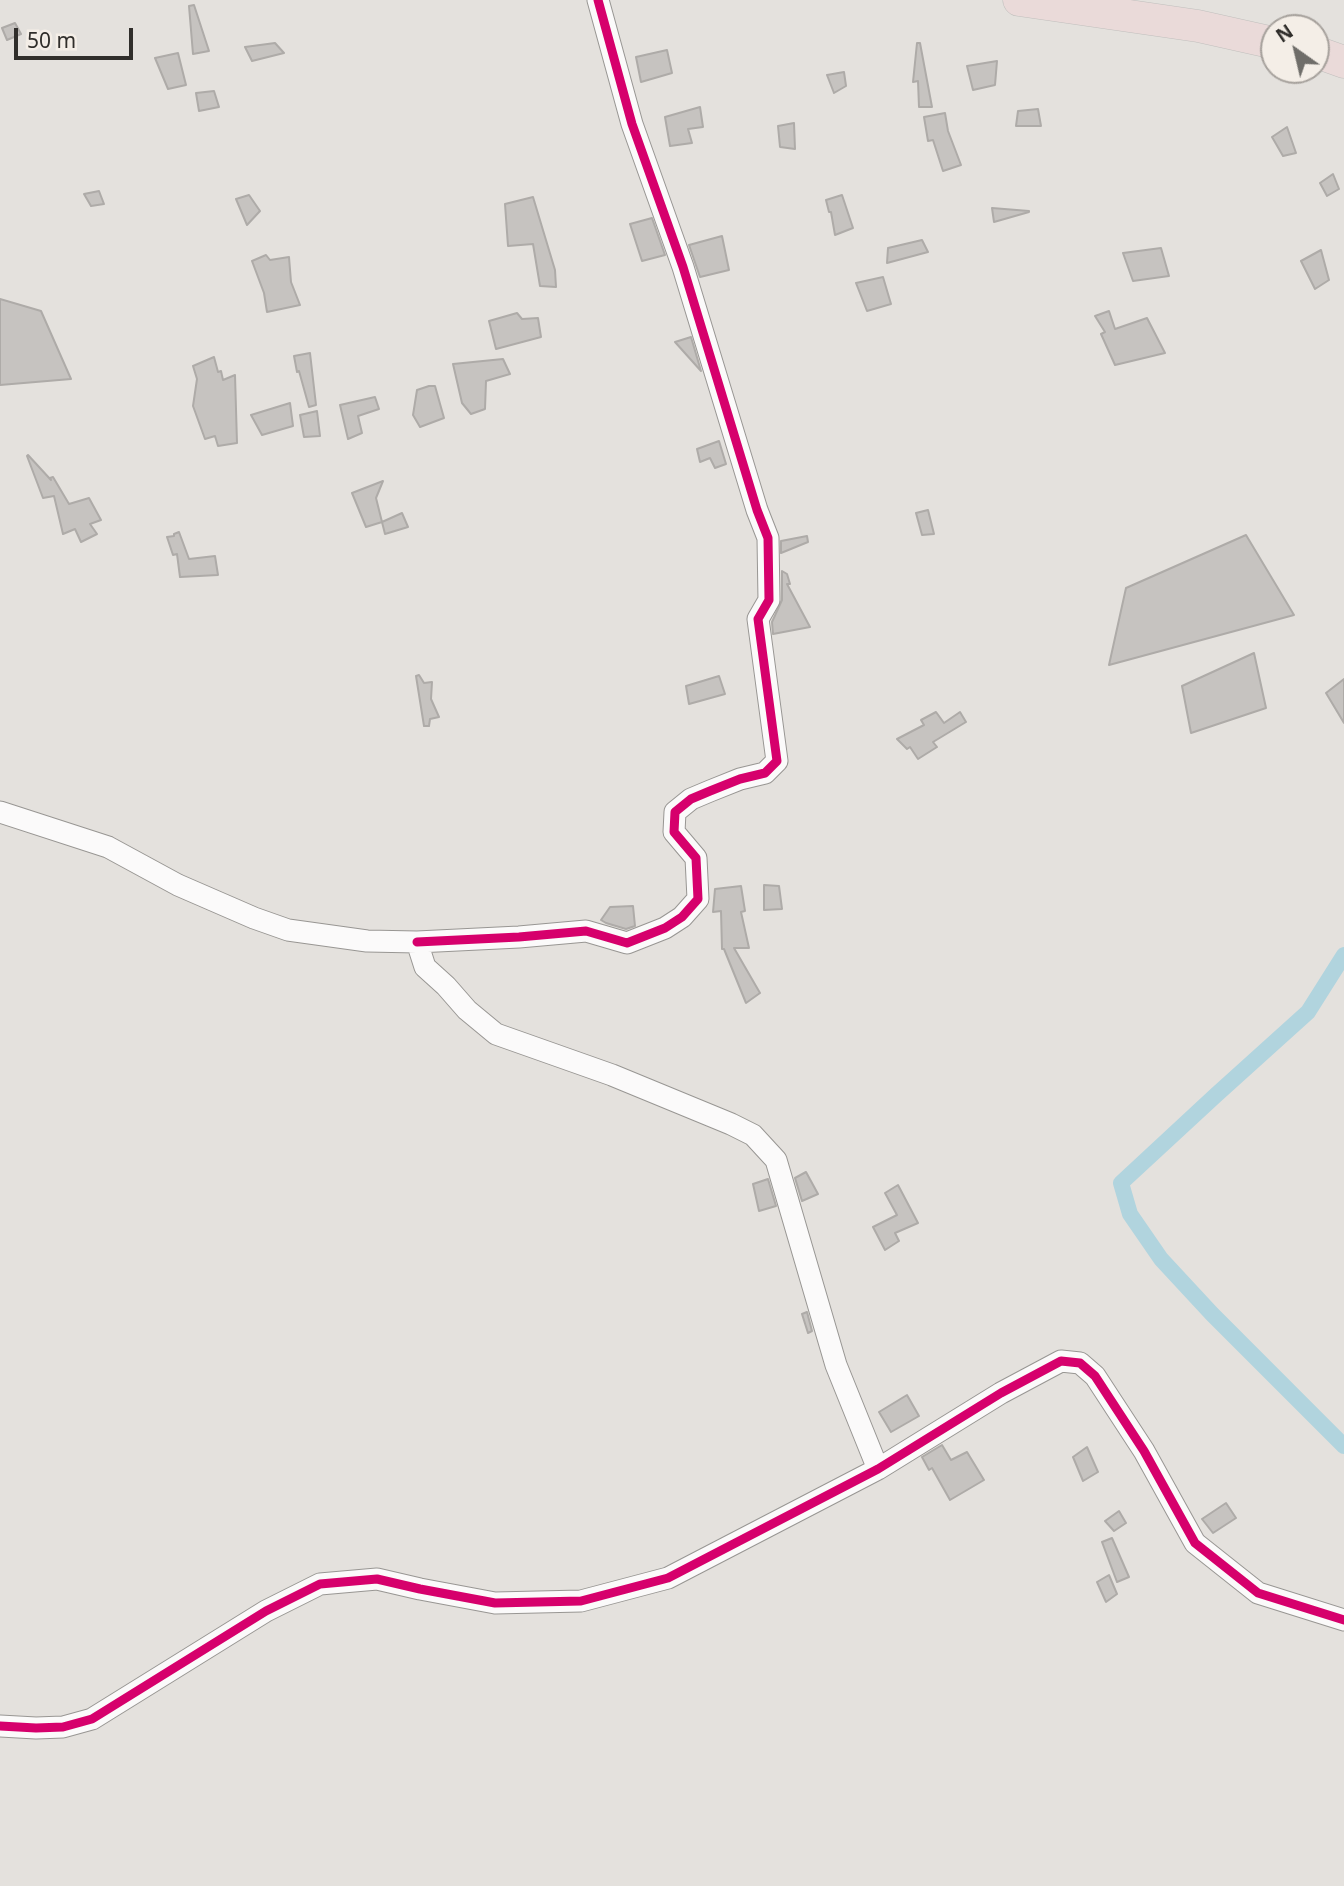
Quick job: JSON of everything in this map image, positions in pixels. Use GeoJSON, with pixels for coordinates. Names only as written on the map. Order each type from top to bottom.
{"type":"FeatureCollection","features":[{"type":"Feature","properties":{"kind":"highway"},"geometry":{"type":"LineString","coordinates":[[1019,0],[1198,26],[1260,40]]}},
{"type":"Feature","properties":{"kind":"street"},"geometry":{"type":"LineString","coordinates":[[0,812],[108,847],[178,885],[288,930],[367,941],[417,942],[586,931],[627,943],[665,929],[682,917],[698,899],[696,858],[674,832],[675,812],[691,799],[740,779],[765,773],[777,761],[758,619],[769,600],[768,538],[757,510],[683,267],[632,124],[598,0]]}},
{"type":"Feature","properties":{"kind":"street"},"geometry":{"type":"LineString","coordinates":[[417,942],[425,967],[467,1010],[496,1034],[612,1075],[732,1124],[753,1135],[776,1160],[836,1365],[878,1469]]}},
{"type":"Feature","properties":{"kind":"street"},"geometry":{"type":"LineString","coordinates":[[0,1726],[63,1727],[92,1719],[265,1611],[320,1584],[377,1579],[495,1603],[581,1601],[668,1578],[878,1469],[1001,1393],[1060,1361],[1080,1363],[1095,1376],[1144,1451],[1195,1543],[1258,1593],[1344,1620]]}},
{"type":"Feature","properties":{"kind":"building"},"geometry":{"type":"Polygon","coordinates":[[[194,5],[209,51],[193,54],[189,6],[194,5]]]}},
{"type":"Feature","properties":{"kind":"building"},"geometry":{"type":"Polygon","coordinates":[[[15,23],[21,34],[7,40],[2,28],[15,23]]]}},
{"type":"Feature","properties":{"kind":"building"},"geometry":{"type":"Polygon","coordinates":[[[275,43],[284,53],[252,61],[245,47],[275,43]]]}},
{"type":"Feature","properties":{"kind":"building"},"geometry":{"type":"Polygon","coordinates":[[[917,43],[920,43],[932,107],[919,107],[918,81],[913,82],[917,43]]]}},
{"type":"Feature","properties":{"kind":"building"},"geometry":{"type":"Polygon","coordinates":[[[667,50],[672,73],[641,82],[636,57],[667,50]]]}},
{"type":"Feature","properties":{"kind":"building"},"geometry":{"type":"Polygon","coordinates":[[[178,53],[186,85],[168,89],[155,58],[178,53]]]}},
{"type":"Feature","properties":{"kind":"building"},"geometry":{"type":"Polygon","coordinates":[[[997,61],[995,85],[973,90],[967,66],[997,61]]]}},
{"type":"Feature","properties":{"kind":"building"},"geometry":{"type":"Polygon","coordinates":[[[844,72],[846,86],[834,93],[827,75],[844,72]]]}},
{"type":"Feature","properties":{"kind":"building"},"geometry":{"type":"Polygon","coordinates":[[[214,91],[219,107],[199,111],[196,93],[214,91]]]}},
{"type":"Feature","properties":{"kind":"building"},"geometry":{"type":"Polygon","coordinates":[[[700,107],[703,127],[688,129],[692,143],[670,146],[665,117],[700,107]]]}},
{"type":"Feature","properties":{"kind":"building"},"geometry":{"type":"Polygon","coordinates":[[[1038,109],[1041,126],[1016,126],[1018,111],[1038,109]]]}},
{"type":"Feature","properties":{"kind":"building"},"geometry":{"type":"Polygon","coordinates":[[[945,113],[948,131],[961,165],[943,171],[933,140],[928,141],[924,117],[945,113]]]}},
{"type":"Feature","properties":{"kind":"building"},"geometry":{"type":"Polygon","coordinates":[[[794,123],[795,149],[780,147],[778,126],[794,123]]]}},
{"type":"Feature","properties":{"kind":"building"},"geometry":{"type":"Polygon","coordinates":[[[1287,127],[1296,153],[1283,156],[1272,137],[1287,127]]]}},
{"type":"Feature","properties":{"kind":"building"},"geometry":{"type":"Polygon","coordinates":[[[1333,174],[1339,189],[1327,196],[1320,183],[1333,174]]]}},
{"type":"Feature","properties":{"kind":"building"},"geometry":{"type":"Polygon","coordinates":[[[99,191],[104,204],[91,206],[84,194],[99,191]]]}},
{"type":"Feature","properties":{"kind":"building"},"geometry":{"type":"Polygon","coordinates":[[[249,195],[260,211],[247,225],[236,199],[249,195]]]}},
{"type":"Feature","properties":{"kind":"building"},"geometry":{"type":"Polygon","coordinates":[[[842,195],[853,228],[835,235],[826,200],[842,195]]]}},
{"type":"Feature","properties":{"kind":"building"},"geometry":{"type":"Polygon","coordinates":[[[533,197],[555,270],[556,287],[540,286],[533,244],[508,246],[505,204],[533,197]]]}},
{"type":"Feature","properties":{"kind":"building"},"geometry":{"type":"Polygon","coordinates":[[[992,208],[1029,211],[1029,212],[994,222],[992,208]]]}},
{"type":"Feature","properties":{"kind":"building"},"geometry":{"type":"Polygon","coordinates":[[[652,218],[665,255],[642,261],[630,224],[652,218]]]}},
{"type":"Feature","properties":{"kind":"building"},"geometry":{"type":"Polygon","coordinates":[[[722,236],[729,270],[700,277],[689,245],[722,236]]]}},
{"type":"Feature","properties":{"kind":"building"},"geometry":{"type":"Polygon","coordinates":[[[922,240],[928,252],[887,263],[888,248],[922,240]]]}},
{"type":"Feature","properties":{"kind":"building"},"geometry":{"type":"Polygon","coordinates":[[[1161,248],[1169,276],[1133,281],[1123,253],[1161,248]]]}},
{"type":"Feature","properties":{"kind":"building"},"geometry":{"type":"Polygon","coordinates":[[[1321,250],[1329,280],[1315,289],[1301,261],[1321,250]]]}},
{"type":"Feature","properties":{"kind":"building"},"geometry":{"type":"Polygon","coordinates":[[[266,255],[270,260],[289,257],[291,282],[300,305],[267,312],[264,293],[252,261],[266,255]]]}},
{"type":"Feature","properties":{"kind":"building"},"geometry":{"type":"Polygon","coordinates":[[[883,277],[891,304],[867,311],[856,283],[883,277]]]}},
{"type":"Feature","properties":{"kind":"building"},"geometry":{"type":"Polygon","coordinates":[[[0,299],[41,311],[71,379],[0,385],[0,299]]]}},
{"type":"Feature","properties":{"kind":"building"},"geometry":{"type":"Polygon","coordinates":[[[1109,311],[1115,329],[1147,318],[1165,353],[1115,365],[1101,334],[1105,332],[1095,316],[1109,311]]]}},
{"type":"Feature","properties":{"kind":"building"},"geometry":{"type":"Polygon","coordinates":[[[517,313],[522,319],[538,318],[541,337],[496,349],[489,321],[517,313]]]}},
{"type":"Feature","properties":{"kind":"building"},"geometry":{"type":"Polygon","coordinates":[[[691,337],[701,371],[675,342],[691,337]]]}},
{"type":"Feature","properties":{"kind":"building"},"geometry":{"type":"Polygon","coordinates":[[[310,353],[316,405],[309,407],[294,356],[310,353]]]}},
{"type":"Feature","properties":{"kind":"building"},"geometry":{"type":"Polygon","coordinates":[[[214,357],[223,380],[235,375],[237,443],[218,446],[215,436],[205,439],[193,406],[197,379],[193,366],[214,357]]]}},
{"type":"Feature","properties":{"kind":"building"},"geometry":{"type":"Polygon","coordinates":[[[503,359],[510,374],[486,381],[485,409],[471,414],[462,403],[453,364],[503,359]]]}},
{"type":"Feature","properties":{"kind":"building"},"geometry":{"type":"Polygon","coordinates":[[[435,386],[444,418],[420,427],[413,415],[417,390],[435,386]]]}},
{"type":"Feature","properties":{"kind":"building"},"geometry":{"type":"Polygon","coordinates":[[[375,397],[379,409],[358,416],[362,433],[348,439],[340,405],[375,397]]]}},
{"type":"Feature","properties":{"kind":"building"},"geometry":{"type":"Polygon","coordinates":[[[290,403],[293,426],[262,435],[251,415],[290,403]]]}},
{"type":"Feature","properties":{"kind":"building"},"geometry":{"type":"Polygon","coordinates":[[[317,411],[320,436],[304,437],[300,415],[317,411]]]}},
{"type":"Feature","properties":{"kind":"building"},"geometry":{"type":"Polygon","coordinates":[[[719,441],[726,464],[715,468],[710,458],[700,462],[697,449],[719,441]]]}},
{"type":"Feature","properties":{"kind":"building"},"geometry":{"type":"Polygon","coordinates":[[[28,455],[51,480],[53,477],[69,504],[89,498],[101,520],[90,524],[97,534],[81,542],[75,529],[63,534],[54,496],[43,498],[28,455]]]}},
{"type":"Feature","properties":{"kind":"building"},"geometry":{"type":"Polygon","coordinates":[[[383,481],[376,498],[382,522],[366,527],[352,493],[383,481]]]}},
{"type":"Feature","properties":{"kind":"building"},"geometry":{"type":"Polygon","coordinates":[[[928,510],[934,534],[922,535],[916,513],[928,510]]]}},
{"type":"Feature","properties":{"kind":"building"},"geometry":{"type":"Polygon","coordinates":[[[402,513],[408,527],[385,534],[382,522],[402,513]]]}},
{"type":"Feature","properties":{"kind":"building"},"geometry":{"type":"Polygon","coordinates":[[[179,532],[189,559],[215,556],[218,575],[180,577],[177,554],[173,555],[167,537],[179,532]]]}},
{"type":"Feature","properties":{"kind":"building"},"geometry":{"type":"Polygon","coordinates":[[[1246,535],[1294,615],[1109,665],[1126,588],[1246,535]]]}},
{"type":"Feature","properties":{"kind":"building"},"geometry":{"type":"Polygon","coordinates":[[[807,536],[808,542],[781,553],[781,541],[807,536]]]}},
{"type":"Feature","properties":{"kind":"building"},"geometry":{"type":"Polygon","coordinates":[[[782,571],[787,574],[790,584],[787,584],[810,627],[773,634],[772,622],[782,600],[782,571]]]}},
{"type":"Feature","properties":{"kind":"building"},"geometry":{"type":"Polygon","coordinates":[[[1254,653],[1266,708],[1191,733],[1182,686],[1254,653]]]}},
{"type":"Feature","properties":{"kind":"building"},"geometry":{"type":"Polygon","coordinates":[[[419,675],[424,683],[432,682],[431,699],[439,717],[430,719],[429,726],[424,726],[416,676],[419,675]]]}},
{"type":"Feature","properties":{"kind":"building"},"geometry":{"type":"Polygon","coordinates":[[[719,676],[725,694],[689,704],[686,686],[719,676]]]}},
{"type":"Feature","properties":{"kind":"building"},"geometry":{"type":"Polygon","coordinates":[[[1344,679],[1344,723],[1326,693],[1344,679]]]}},
{"type":"Feature","properties":{"kind":"building"},"geometry":{"type":"Polygon","coordinates":[[[936,712],[944,723],[960,712],[966,722],[933,742],[937,747],[918,759],[910,747],[907,749],[897,739],[924,725],[921,720],[936,712]]]}},
{"type":"Feature","properties":{"kind":"building"},"geometry":{"type":"Polygon","coordinates":[[[764,885],[779,886],[782,909],[764,910],[764,885]]]}},
{"type":"Feature","properties":{"kind":"building"},"geometry":{"type":"Polygon","coordinates":[[[741,886],[745,911],[741,912],[749,948],[734,948],[760,993],[746,1003],[722,949],[721,911],[713,912],[715,889],[741,886]]]}},
{"type":"Feature","properties":{"kind":"building"},"geometry":{"type":"Polygon","coordinates":[[[633,906],[635,926],[626,929],[601,920],[610,907],[633,906]]]}},
{"type":"Feature","properties":{"kind":"building"},"geometry":{"type":"Polygon","coordinates":[[[806,1172],[818,1194],[802,1201],[795,1178],[806,1172]]]}},
{"type":"Feature","properties":{"kind":"building"},"geometry":{"type":"Polygon","coordinates":[[[768,1179],[776,1206],[759,1211],[753,1184],[768,1179]]]}},
{"type":"Feature","properties":{"kind":"building"},"geometry":{"type":"Polygon","coordinates":[[[898,1185],[918,1223],[895,1233],[899,1241],[885,1250],[873,1227],[897,1215],[885,1193],[898,1185]]]}},
{"type":"Feature","properties":{"kind":"building"},"geometry":{"type":"Polygon","coordinates":[[[807,1312],[812,1331],[808,1333],[802,1314],[807,1312]]]}},
{"type":"Feature","properties":{"kind":"building"},"geometry":{"type":"Polygon","coordinates":[[[907,1395],[919,1416],[891,1432],[879,1412],[907,1395]]]}},
{"type":"Feature","properties":{"kind":"building"},"geometry":{"type":"Polygon","coordinates":[[[942,1445],[951,1460],[967,1452],[984,1480],[950,1500],[932,1468],[929,1470],[922,1457],[942,1445]]]}},
{"type":"Feature","properties":{"kind":"building"},"geometry":{"type":"Polygon","coordinates":[[[1087,1447],[1098,1472],[1083,1481],[1073,1457],[1087,1447]]]}},
{"type":"Feature","properties":{"kind":"building"},"geometry":{"type":"Polygon","coordinates":[[[1226,1503],[1236,1518],[1213,1533],[1202,1519],[1226,1503]]]}},
{"type":"Feature","properties":{"kind":"building"},"geometry":{"type":"Polygon","coordinates":[[[1119,1511],[1126,1523],[1114,1531],[1105,1521],[1119,1511]]]}},
{"type":"Feature","properties":{"kind":"building"},"geometry":{"type":"Polygon","coordinates":[[[1112,1538],[1129,1577],[1117,1582],[1102,1542],[1112,1538]]]}},
{"type":"Feature","properties":{"kind":"building"},"geometry":{"type":"Polygon","coordinates":[[[1109,1575],[1117,1594],[1106,1602],[1097,1582],[1109,1575]]]}},
{"type":"Feature","properties":{"kind":"waterway"},"geometry":{"type":"LineString","coordinates":[[1344,955],[1308,1012],[1121,1183],[1130,1214],[1161,1259],[1344,1446]]}},
{"type":"Feature","properties":{"kind":"cycle path"},"geometry":{"type":"LineString","coordinates":[[417,942],[586,931],[627,943],[665,928],[682,917],[698,899],[696,858],[674,832],[675,812],[691,799],[740,779],[765,773],[777,761],[758,619],[769,600],[768,538],[757,510],[683,267],[632,124],[598,0]]}},
{"type":"Feature","properties":{"kind":"cycle path"},"geometry":{"type":"LineString","coordinates":[[0,1726],[63,1727],[92,1719],[266,1611],[320,1584],[377,1579],[495,1603],[581,1601],[668,1578],[878,1469],[1001,1393],[1061,1361],[1080,1363],[1095,1376],[1144,1451],[1195,1543],[1258,1593],[1344,1620]]}}]}
